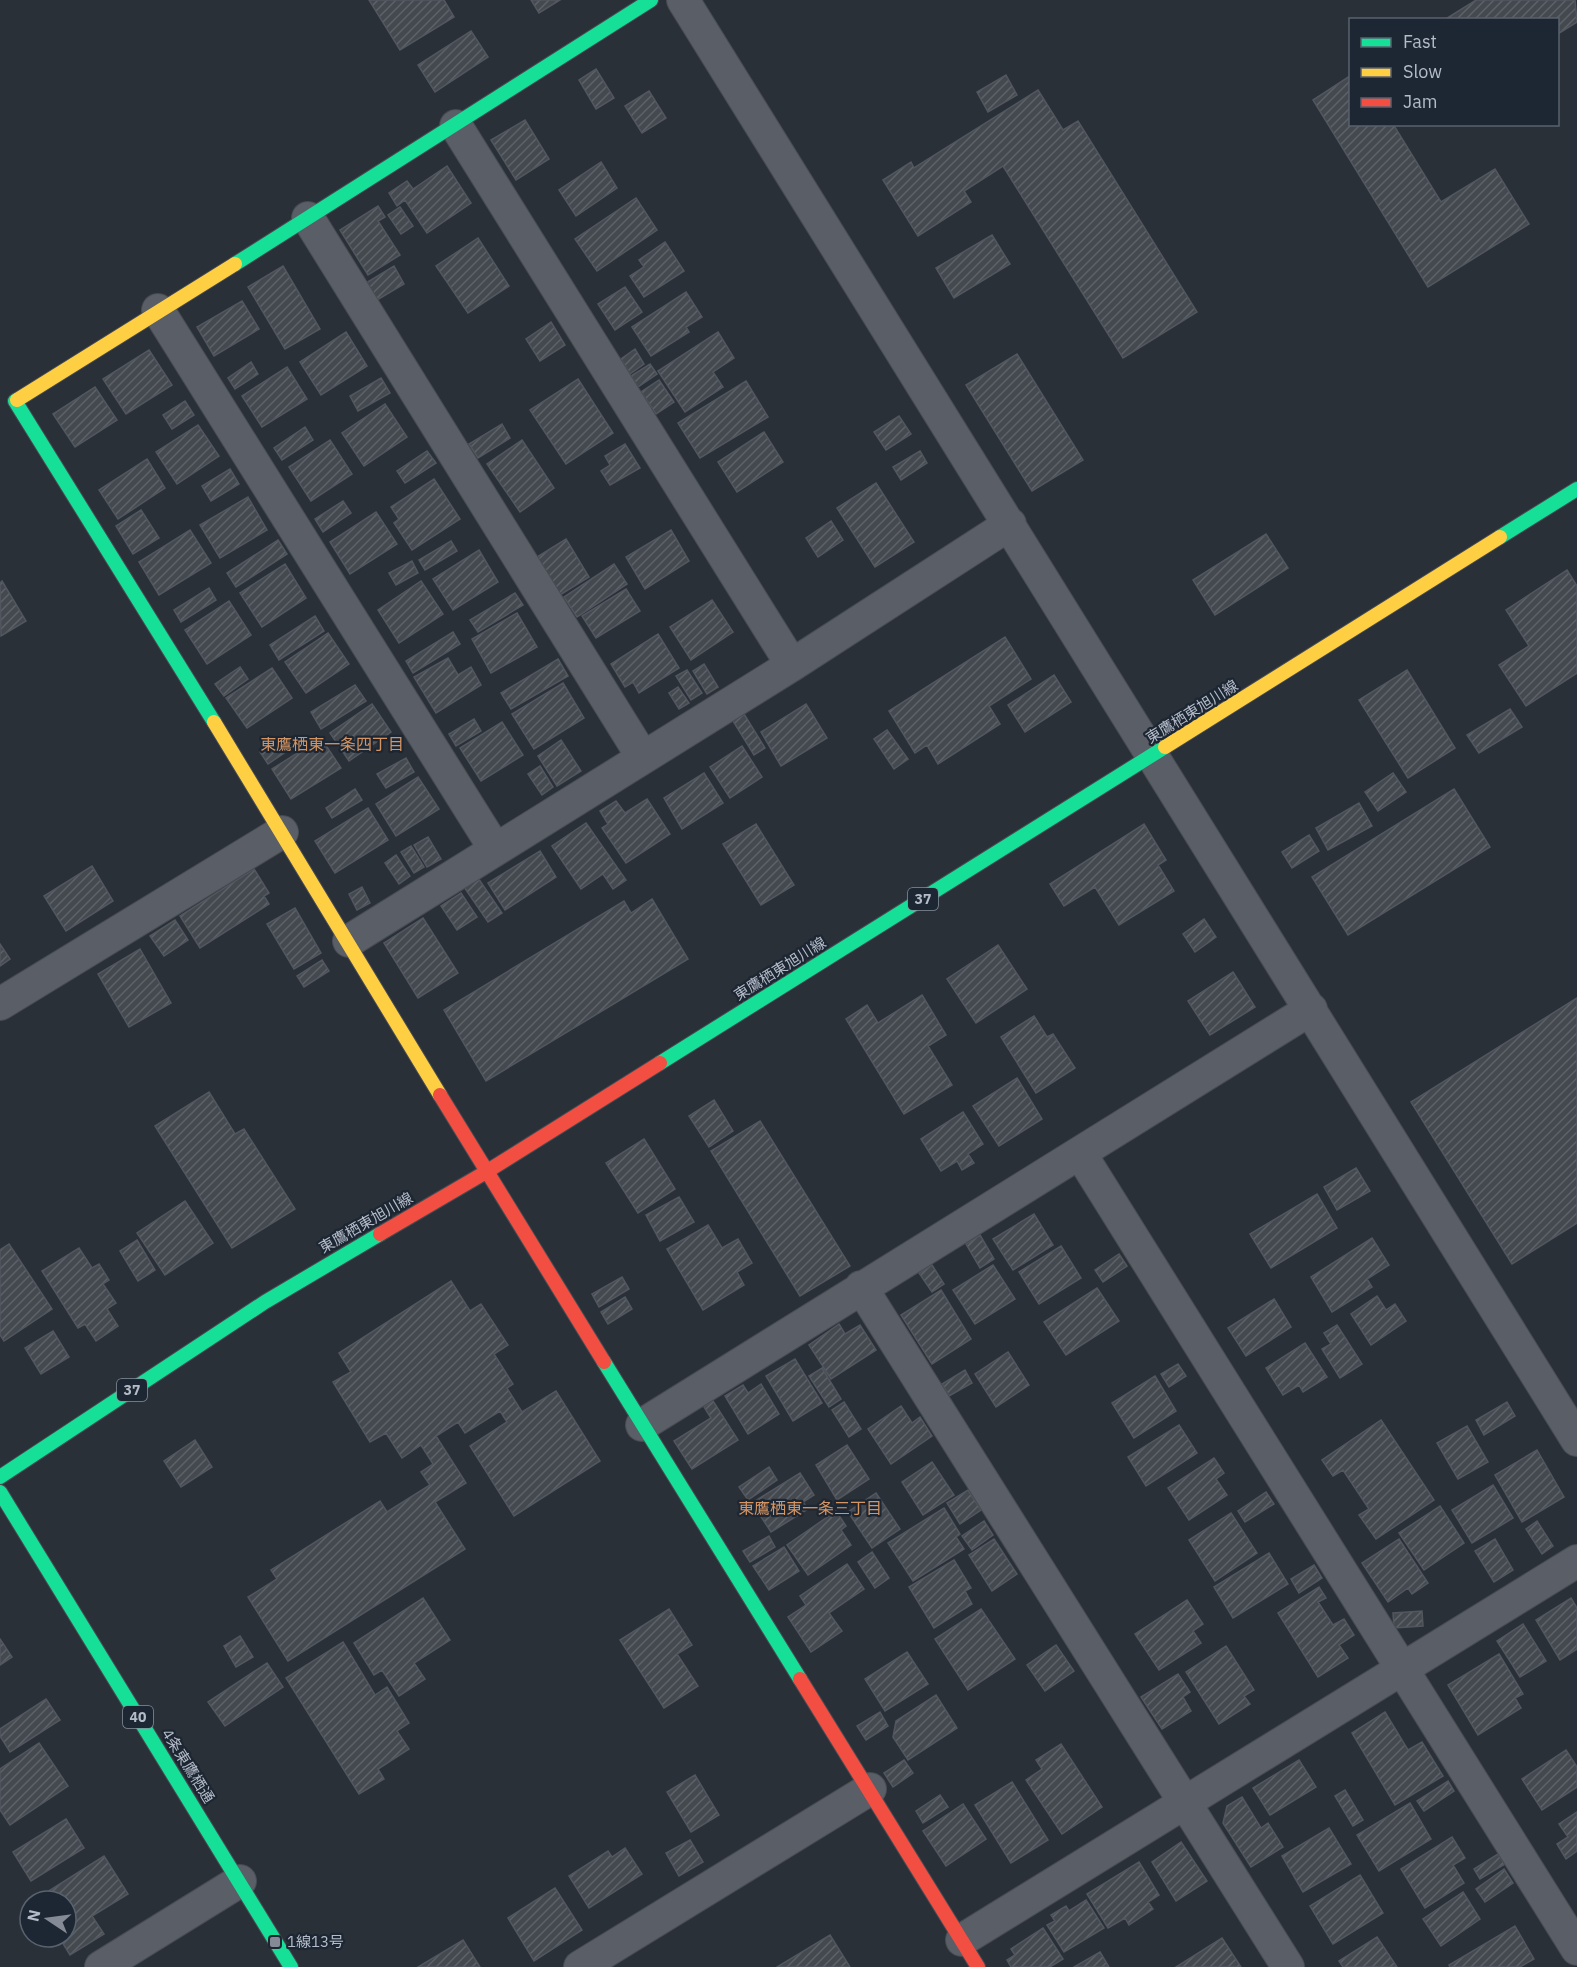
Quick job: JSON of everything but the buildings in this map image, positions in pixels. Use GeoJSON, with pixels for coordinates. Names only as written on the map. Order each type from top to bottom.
{"type":"FeatureCollection","features":[{"type":"Feature","properties":{"kind":"main road"},"geometry":{"type":"LineString","coordinates":[[651,0],[456,126],[15,401],[349,941],[486,1172],[870,1789],[978,1967]]}},
{"type":"Feature","properties":{"kind":"main road","name":"東鷹栖東旭川線"},"geometry":{"type":"LineString","coordinates":[[0,1477],[265,1302],[486,1172],[1154,756],[1577,489]]}},
{"type":"Feature","properties":{"kind":"main road","name":"4条東鷹栖通"},"geometry":{"type":"LineString","coordinates":[[0,1492],[291,1967]]}},
{"type":"Feature","properties":{"kind":"street"},"geometry":{"type":"LineString","coordinates":[[683,0],[1577,1440]]}},
{"type":"Feature","properties":{"kind":"street"},"geometry":{"type":"LineString","coordinates":[[456,126],[792,665]]}},
{"type":"Feature","properties":{"kind":"street"},"geometry":{"type":"LineString","coordinates":[[308,218],[642,756]]}},
{"type":"Feature","properties":{"kind":"street"},"geometry":{"type":"LineString","coordinates":[[158,310],[495,849]]}},
{"type":"Feature","properties":{"kind":"street"},"geometry":{"type":"LineString","coordinates":[[349,941],[642,756],[792,665],[1010,524]]}},
{"type":"Feature","properties":{"kind":"street"},"geometry":{"type":"LineString","coordinates":[[0,1004],[282,832]]}},
{"type":"Feature","properties":{"kind":"street"},"geometry":{"type":"LineString","coordinates":[[642,1425],[1311,1009]]}},
{"type":"Feature","properties":{"kind":"street"},"geometry":{"type":"LineString","coordinates":[[1080,1153],[1577,1950]]}},
{"type":"Feature","properties":{"kind":"street"},"geometry":{"type":"LineString","coordinates":[[861,1287],[1288,1967]]}},
{"type":"Feature","properties":{"kind":"street"},"geometry":{"type":"LineString","coordinates":[[962,1940],[1185,1801],[1402,1671],[1577,1561]]}},
{"type":"Feature","properties":{"kind":"street"},"geometry":{"type":"LineString","coordinates":[[579,1967],[870,1789]]}},
{"type":"Feature","properties":{"kind":"street"},"geometry":{"type":"LineString","coordinates":[[101,1967],[240,1881]]}},
{"type":"Feature","properties":{"kind":"traffic: fast"},"geometry":{"type":"LineString","coordinates":[[235,264],[651,0]]}},
{"type":"Feature","properties":{"kind":"traffic: fast"},"geometry":{"type":"LineString","coordinates":[[17,400],[15,401],[214,722]]}},
{"type":"Feature","properties":{"kind":"traffic: fast"},"geometry":{"type":"LineString","coordinates":[[1500,537],[1577,489]]}},
{"type":"Feature","properties":{"kind":"traffic: fast"},"geometry":{"type":"LineString","coordinates":[[660,1063],[1165,747]]}},
{"type":"Feature","properties":{"kind":"traffic: fast"},"geometry":{"type":"LineString","coordinates":[[0,1477],[265,1302],[380,1234]]}},
{"type":"Feature","properties":{"kind":"traffic: fast"},"geometry":{"type":"LineString","coordinates":[[604,1362],[800,1679]]}},
{"type":"Feature","properties":{"kind":"traffic: fast"},"geometry":{"type":"LineString","coordinates":[[0,1492],[291,1967]]}},
{"type":"Feature","properties":{"kind":"traffic: slow"},"geometry":{"type":"LineString","coordinates":[[17,400],[235,264]]}},
{"type":"Feature","properties":{"kind":"traffic: slow"},"geometry":{"type":"LineString","coordinates":[[1165,747],[1500,537]]}},
{"type":"Feature","properties":{"kind":"traffic: slow"},"geometry":{"type":"LineString","coordinates":[[214,722],[440,1095]]}},
{"type":"Feature","properties":{"kind":"traffic: jam"},"geometry":{"type":"LineString","coordinates":[[380,1234],[486,1172],[660,1063]]}},
{"type":"Feature","properties":{"kind":"traffic: jam"},"geometry":{"type":"LineString","coordinates":[[440,1095],[604,1362]]}},
{"type":"Feature","properties":{"kind":"traffic: jam"},"geometry":{"type":"LineString","coordinates":[[800,1679],[978,1967]]}},
{"type":"Feature","properties":{"kind":"place","name":"1線13号"},"geometry":{"type":"Point","coordinates":[275,1942]}},
{"type":"Feature","properties":{"kind":"district","name":"東鷹栖東一条四丁目"},"geometry":{"type":"Point","coordinates":[332,744]}},
{"type":"Feature","properties":{"kind":"district","name":"東鷹栖東一条三丁目"},"geometry":{"type":"Point","coordinates":[810,1508]}}]}
